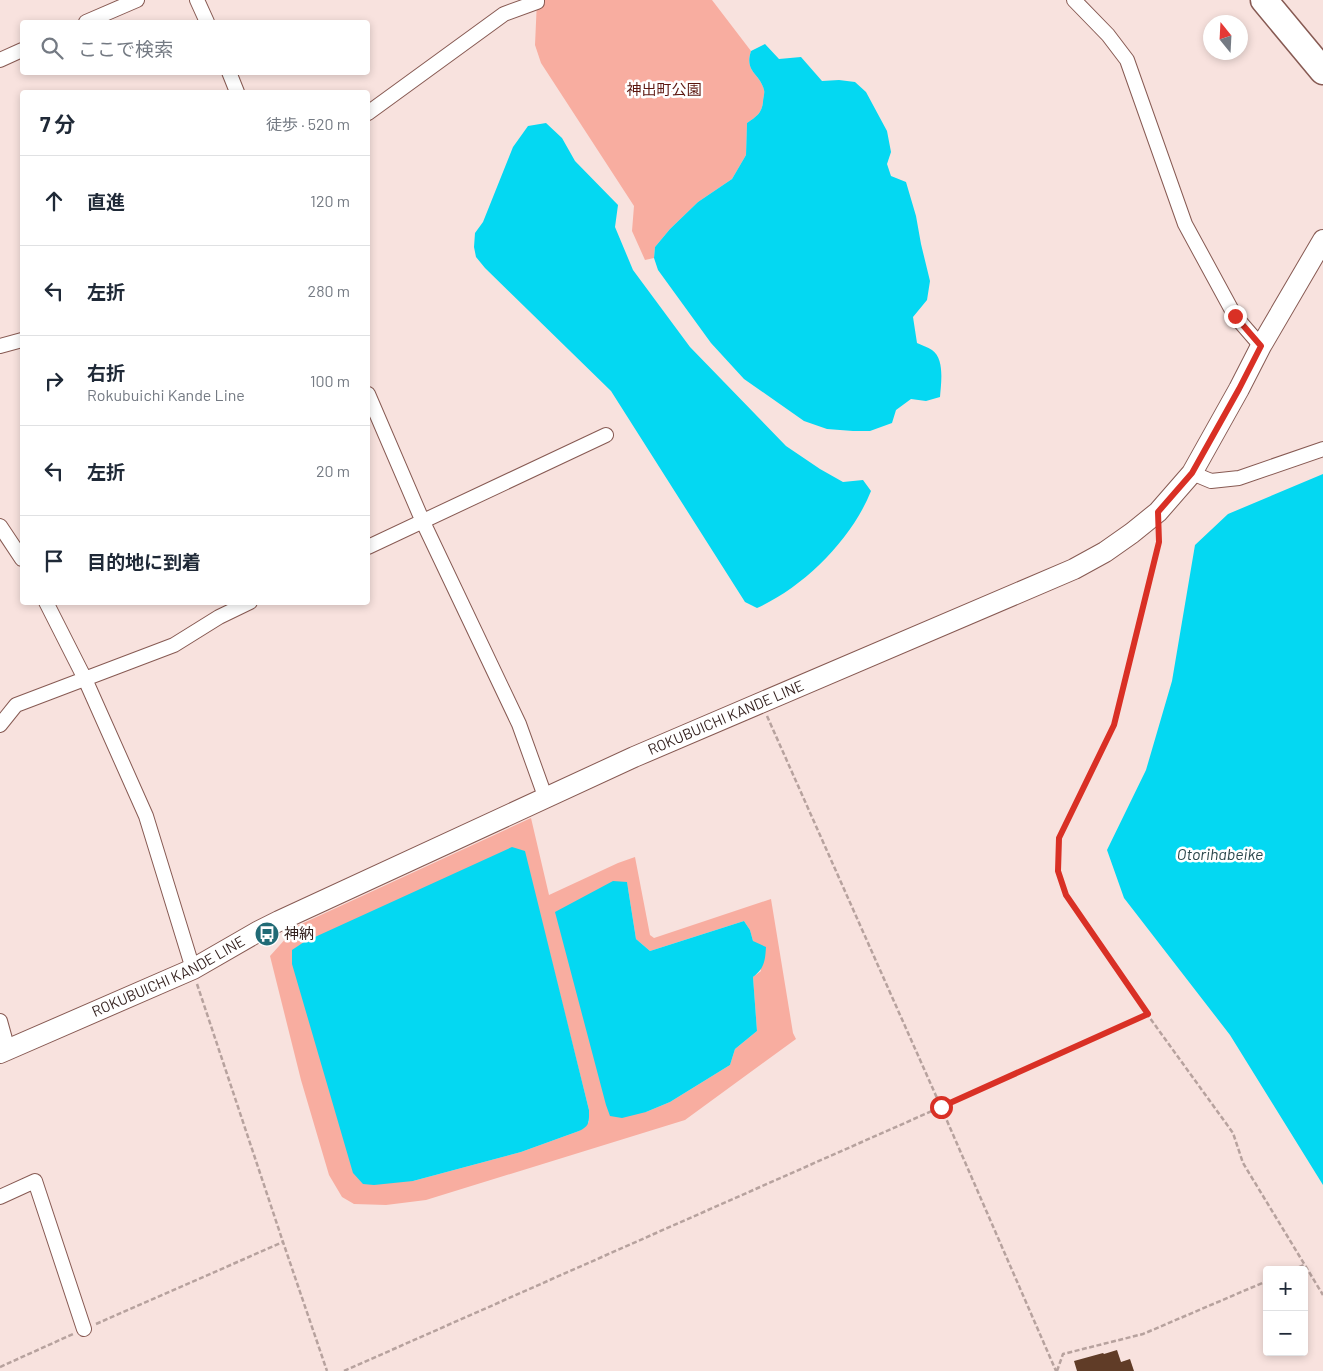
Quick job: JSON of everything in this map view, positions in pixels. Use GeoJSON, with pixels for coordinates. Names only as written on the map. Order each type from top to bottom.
{"type":"FeatureCollection","features":[{"type":"Feature","properties":{"kind":"highway"},"geometry":{"type":"LineString","coordinates":[[1264,0],[1323,71]]}},
{"type":"Feature","properties":{"kind":"main road","name":"ROKUBUICHI KANDE LINE"},"geometry":{"type":"LineString","coordinates":[[4,1052],[192,969],[272,924],[634,757],[1074,569],[1105,552],[1158,512],[1192,473],[1261,346],[1323,240]]}},
{"type":"Feature","properties":{"kind":"street"},"geometry":{"type":"LineString","coordinates":[[91,20],[137,0]]}},
{"type":"Feature","properties":{"kind":"street"},"geometry":{"type":"LineString","coordinates":[[197,0],[206,20]]}},
{"type":"Feature","properties":{"kind":"street"},"geometry":{"type":"LineString","coordinates":[[370,112],[504,14],[537,2],[537,0]]}},
{"type":"Feature","properties":{"kind":"street"},"geometry":{"type":"LineString","coordinates":[[1074,0],[1108,34],[1127,60],[1185,224],[1235,316],[1261,346]]}},
{"type":"Feature","properties":{"kind":"street"},"geometry":{"type":"LineString","coordinates":[[0,60],[20,51]]}},
{"type":"Feature","properties":{"kind":"street"},"geometry":{"type":"LineString","coordinates":[[230,75],[236,90]]}},
{"type":"Feature","properties":{"kind":"street"},"geometry":{"type":"LineString","coordinates":[[0,346],[20,341]]}},
{"type":"Feature","properties":{"kind":"street"},"geometry":{"type":"LineString","coordinates":[[370,399],[423,522],[519,724],[546,799]]}},
{"type":"Feature","properties":{"kind":"street"},"geometry":{"type":"LineString","coordinates":[[370,547],[606,435]]}},
{"type":"Feature","properties":{"kind":"street"},"geometry":{"type":"LineString","coordinates":[[1192,473],[1211,481],[1239,478],[1323,449]]}},
{"type":"Feature","properties":{"kind":"street"},"geometry":{"type":"LineString","coordinates":[[0,526],[20,556]]}},
{"type":"Feature","properties":{"kind":"street"},"geometry":{"type":"LineString","coordinates":[[48,605],[85,679],[146,816],[192,969]]}},
{"type":"Feature","properties":{"kind":"street"},"geometry":{"type":"LineString","coordinates":[[0,725],[16,705],[174,645],[219,617],[244,605]]}},
{"type":"Feature","properties":{"kind":"street"},"geometry":{"type":"LineString","coordinates":[[0,1021],[4,1052]]}},
{"type":"Feature","properties":{"kind":"street"},"geometry":{"type":"LineString","coordinates":[[0,1197],[36,1181],[84,1329]]}},
{"type":"Feature","properties":{"kind":"path"},"geometry":{"type":"LineString","coordinates":[[1158,512],[1159,542],[1114,725],[1059,838],[1058,871],[1066,895],[1233,1133],[1243,1163],[1323,1295]]}},
{"type":"Feature","properties":{"kind":"path"},"geometry":{"type":"LineString","coordinates":[[761,702],[1057,1371]]}},
{"type":"Feature","properties":{"kind":"path"},"geometry":{"type":"LineString","coordinates":[[192,969],[327,1371]]}},
{"type":"Feature","properties":{"kind":"path"},"geometry":{"type":"LineString","coordinates":[[344,1371],[1148,1014]]}},
{"type":"Feature","properties":{"kind":"path"},"geometry":{"type":"LineString","coordinates":[[0,1367],[283,1242]]}},
{"type":"Feature","properties":{"kind":"path"},"geometry":{"type":"LineString","coordinates":[[1300,1266],[1304,1264]]}},
{"type":"Feature","properties":{"kind":"path"},"geometry":{"type":"LineString","coordinates":[[1057,1371],[1063,1354],[1143,1334],[1263,1283]]}},
{"type":"Feature","properties":{"kind":"green space","name":"神出町公園"},"geometry":{"type":"Polygon","coordinates":[[[537,0],[712,0],[751,51],[749,58],[751,68],[762,84],[764,93],[760,112],[747,123],[746,155],[732,179],[698,202],[670,229],[655,247],[654,258],[645,260],[632,231],[634,206],[541,63],[535,45],[537,0]]]}},
{"type":"Feature","properties":{"kind":"green space"},"geometry":{"type":"Polygon","coordinates":[[[531,818],[549,895],[635,857],[650,935],[654,938],[771,899],[793,1033],[796,1039],[685,1120],[426,1200],[386,1205],[354,1204],[342,1197],[329,1175],[301,1080],[270,956],[297,926],[531,818]],[[524,851],[413,1181],[521,1152],[579,1131],[589,1122],[589,1110],[524,851]],[[627,882],[646,1112],[670,1102],[730,1065],[735,1049],[757,1031],[753,977],[761,971],[750,930],[744,921],[650,951],[636,939],[627,882]]]}},
{"type":"Feature","properties":{"kind":"water"},"geometry":{"type":"Polygon","coordinates":[[[765,44],[779,59],[801,57],[822,81],[839,80],[855,82],[866,92],[887,131],[891,152],[887,164],[891,176],[906,182],[916,216],[930,281],[927,300],[913,317],[917,343],[932,350],[939,359],[941,365],[940,397],[926,401],[911,399],[896,410],[892,423],[870,431],[827,429],[804,421],[744,379],[711,343],[658,270],[654,258],[655,247],[670,229],[698,202],[732,179],[746,155],[747,123],[760,112],[764,93],[762,84],[751,68],[749,58],[751,51],[765,44]]]}},
{"type":"Feature","properties":{"kind":"water"},"geometry":{"type":"Polygon","coordinates":[[[546,123],[562,138],[575,161],[618,205],[615,227],[633,270],[690,347],[786,446],[843,482],[863,480],[871,491],[852,527],[825,560],[792,588],[757,608],[745,602],[611,391],[476,257],[474,247],[475,233],[483,222],[513,147],[528,126],[546,123]]]}},
{"type":"Feature","properties":{"kind":"water","name":"Otorihabeike"},"geometry":{"type":"Polygon","coordinates":[[[1323,474],[1323,1185],[1230,1035],[1124,898],[1107,850],[1146,770],[1172,681],[1195,545],[1228,514],[1323,474]]]}},
{"type":"Feature","properties":{"kind":"water"},"geometry":{"type":"Polygon","coordinates":[[[512,847],[525,851],[589,1110],[588,1123],[579,1131],[521,1152],[413,1181],[374,1185],[363,1184],[353,1173],[292,964],[292,950],[304,942],[512,847]]]}},
{"type":"Feature","properties":{"kind":"water"},"geometry":{"type":"Polygon","coordinates":[[[613,881],[627,882],[636,939],[650,951],[744,921],[750,930],[753,941],[766,947],[764,964],[753,977],[757,1031],[735,1049],[730,1065],[670,1102],[646,1112],[622,1118],[610,1116],[606,1105],[555,912],[613,881]]]}},
{"type":"Feature","properties":{"kind":"building"},"geometry":{"type":"Polygon","coordinates":[[[1117,1350],[1121,1362],[1130,1359],[1134,1371],[1077,1371],[1074,1361],[1117,1350]]]}},
{"type":"Feature","properties":{"kind":"place","name":"神納"},"geometry":{"type":"Point","coordinates":[267,934]}},
{"type":"Feature","properties":{"kind":"route"},"geometry":{"type":"LineString","coordinates":[[941,1107],[1148,1014],[1066,895],[1058,871],[1059,838],[1114,725],[1159,542],[1158,512],[1192,473],[1261,346],[1235,316]]}}]}
